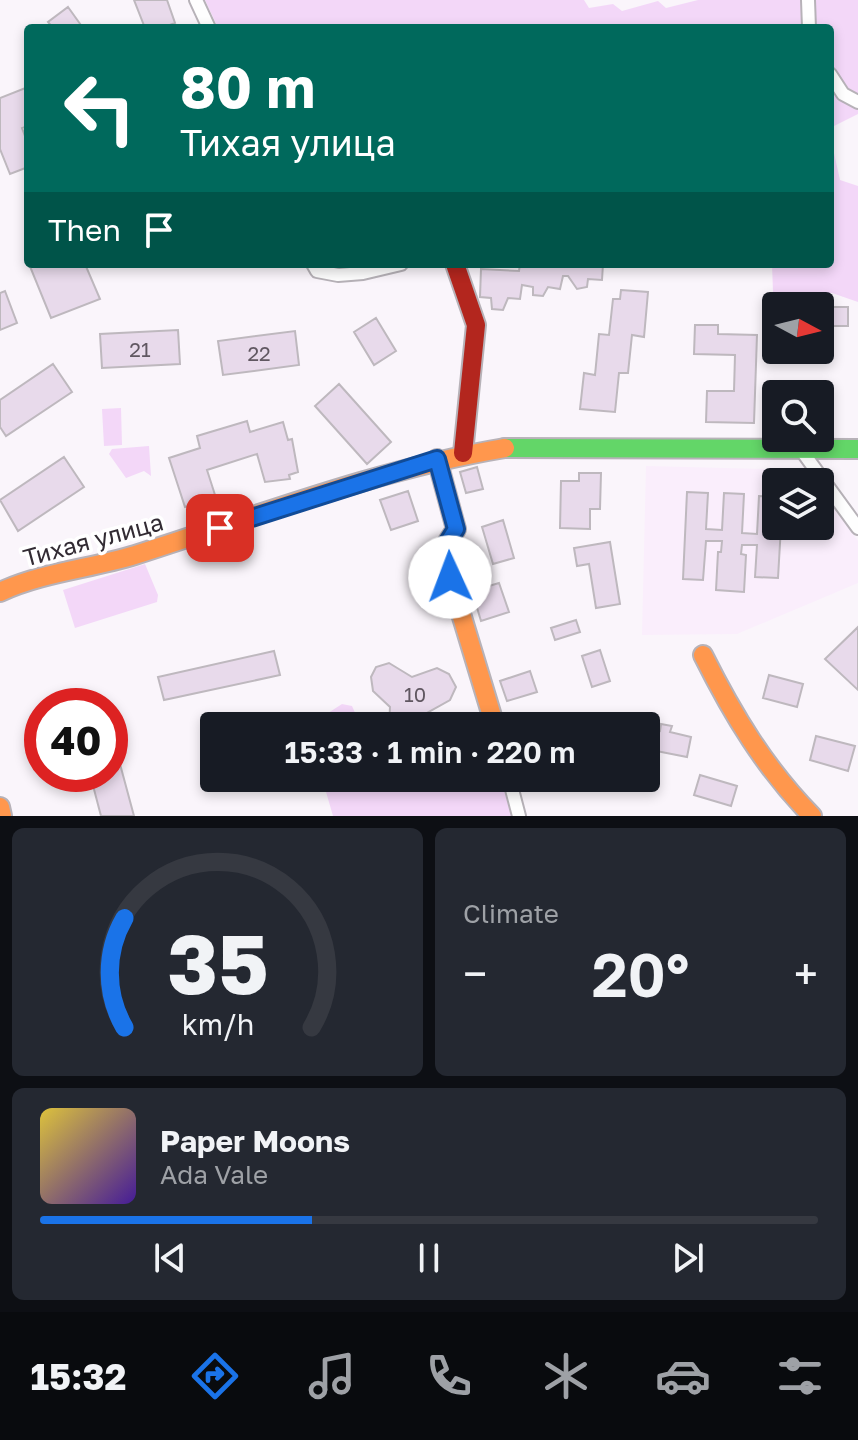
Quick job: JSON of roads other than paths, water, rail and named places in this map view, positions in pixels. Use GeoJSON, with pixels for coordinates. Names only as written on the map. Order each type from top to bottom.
{"type":"FeatureCollection","features":[{"type":"Feature","properties":{"kind":"street"},"geometry":{"type":"LineString","coordinates":[[196,0],[207,24]]}},
{"type":"Feature","properties":{"kind":"street"},"geometry":{"type":"LineString","coordinates":[[808,0],[809,24]]}},
{"type":"Feature","properties":{"kind":"street"},"geometry":{"type":"LineString","coordinates":[[834,80],[843,94],[858,102]]}},
{"type":"Feature","properties":{"kind":"street"},"geometry":{"type":"LineString","coordinates":[[315,268],[338,275],[378,268]]}},
{"type":"Feature","properties":{"kind":"street"},"geometry":{"type":"LineString","coordinates":[[456,268],[476,325],[463,453]]}},
{"type":"Feature","properties":{"kind":"street","name":"Тихая улица"},"geometry":{"type":"LineString","coordinates":[[2,586],[102,565],[463,453],[521,445],[762,447]]}},
{"type":"Feature","properties":{"kind":"street","name":"Тихая улица"},"geometry":{"type":"LineString","coordinates":[[834,448],[858,449]]}},
{"type":"Feature","properties":{"kind":"street"},"geometry":{"type":"LineString","coordinates":[[803,452],[858,528]]}},
{"type":"Feature","properties":{"kind":"street"},"geometry":{"type":"LineString","coordinates":[[433,460],[456,529],[442,551],[491,712]]}},
{"type":"Feature","properties":{"kind":"street"},"geometry":{"type":"LineString","coordinates":[[703,655],[744,738],[778,783],[812,816]]}},
{"type":"Feature","properties":{"kind":"street"},"geometry":{"type":"LineString","coordinates":[[513,792],[519,816]]}},
{"type":"Feature","properties":{"kind":"street"},"geometry":{"type":"LineString","coordinates":[[0,807],[2,816]]}}]}
